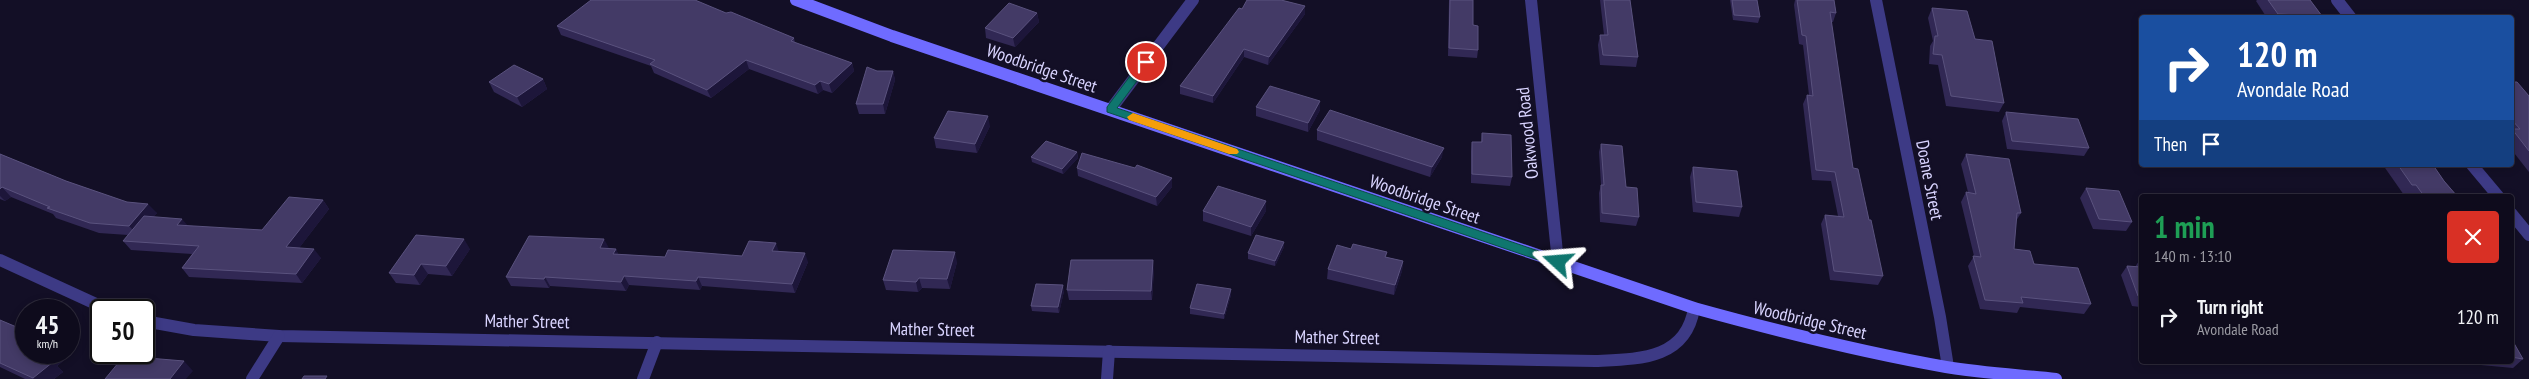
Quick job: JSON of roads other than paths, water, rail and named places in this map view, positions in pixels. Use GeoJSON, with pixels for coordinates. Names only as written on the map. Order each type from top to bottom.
{"type":"FeatureCollection","features":[{"type":"Feature","properties":{"kind":"main road","name":"Woodbridge Street"},"geometry":{"type":"LineString","coordinates":[[796,0],[892,36],[1694,308],[1785,334],[1948,367],[2056,379]]}},
{"type":"Feature","properties":{"kind":"street"},"geometry":{"type":"LineString","coordinates":[[1110,109],[1193,0]]}},
{"type":"Feature","properties":{"kind":"street","name":"Oakwood Road"},"geometry":{"type":"LineString","coordinates":[[1531,0],[1558,262]]}},
{"type":"Feature","properties":{"kind":"street","name":"Doane Street"},"geometry":{"type":"LineString","coordinates":[[1876,0],[1940,316],[1948,367]]}},
{"type":"Feature","properties":{"kind":"street"},"geometry":{"type":"LineString","coordinates":[[2337,0],[2349,15]]}},
{"type":"Feature","properties":{"kind":"street"},"geometry":{"type":"LineString","coordinates":[[2474,167],[2496,194]]}},
{"type":"Feature","properties":{"kind":"street"},"geometry":{"type":"LineString","coordinates":[[2514,217],[2529,235]]}},
{"type":"Feature","properties":{"kind":"street"},"geometry":{"type":"LineString","coordinates":[[0,260],[90,301]]}},
{"type":"Feature","properties":{"kind":"street","name":"Mather Street"},"geometry":{"type":"LineString","coordinates":[[155,324],[211,332],[279,336],[1595,361],[1638,359],[1671,348],[1690,328],[1694,308]]}},
{"type":"Feature","properties":{"kind":"street"},"geometry":{"type":"LineString","coordinates":[[252,379],[279,336]]}},
{"type":"Feature","properties":{"kind":"street"},"geometry":{"type":"LineString","coordinates":[[643,379],[657,342]]}},
{"type":"Feature","properties":{"kind":"street"},"geometry":{"type":"LineString","coordinates":[[1107,379],[1109,351]]}}]}
